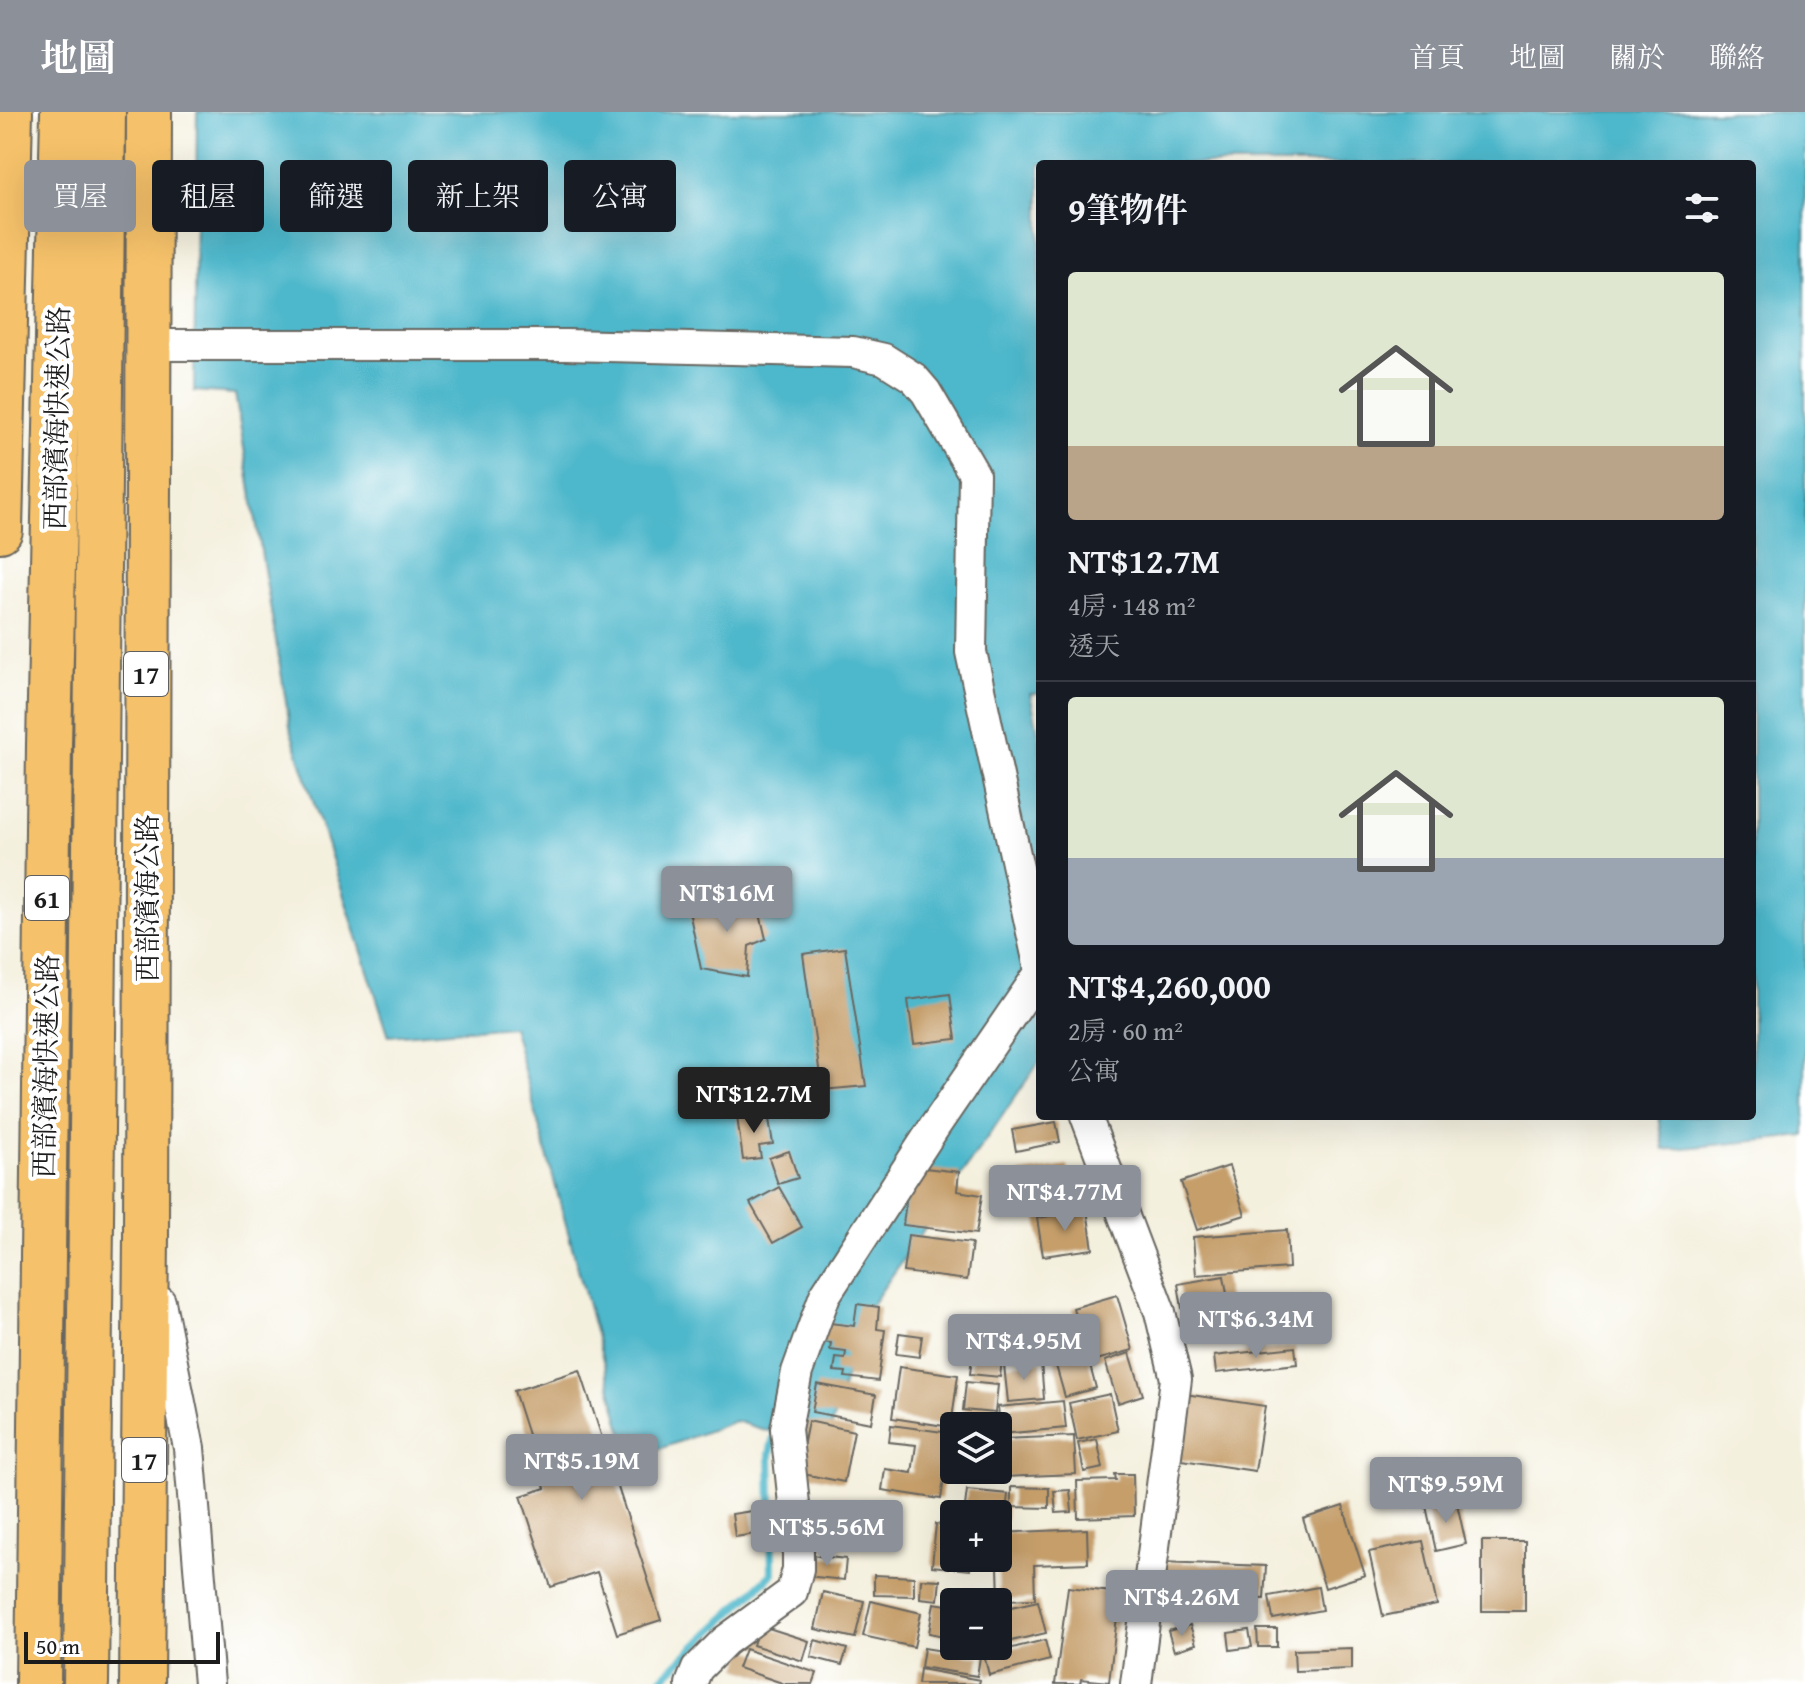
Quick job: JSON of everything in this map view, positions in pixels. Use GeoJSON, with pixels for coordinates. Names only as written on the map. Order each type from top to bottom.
{"type":"FeatureCollection","features":[{"type":"Feature","properties":{"kind":"main road"},"geometry":{"type":"LineString","coordinates":[[0,530],[10,112]]}},
{"type":"Feature","properties":{"kind":"main road","name":"西部濱海快速公路"},"geometry":{"type":"LineString","coordinates":[[38,1684],[49,744],[63,112]]}},
{"type":"Feature","properties":{"kind":"main road","name":"西部濱海快速公路"},"geometry":{"type":"LineString","coordinates":[[86,1684],[103,112]]}},
{"type":"Feature","properties":{"kind":"main road","name":"西部濱海公路"},"geometry":{"type":"LineString","coordinates":[[142,1684],[149,112]]}},
{"type":"Feature","properties":{"kind":"street"},"geometry":{"type":"LineString","coordinates":[[146,345],[566,345],[853,352],[884,359],[914,378],[926,392],[974,474],[971,652],[1036,953]]}},
{"type":"Feature","properties":{"kind":"street"},"geometry":{"type":"LineString","coordinates":[[691,1684],[697,1669],[725,1641],[792,1592],[798,1569],[798,1541],[786,1429],[797,1372],[825,1295],[1036,977]]}},
{"type":"Feature","properties":{"kind":"street"},"geometry":{"type":"LineString","coordinates":[[1088,1120],[1160,1312],[1176,1379],[1136,1684]]}},
{"type":"Feature","properties":{"kind":"street"},"geometry":{"type":"LineString","coordinates":[[146,1235],[189,1448],[209,1684]]}},
{"type":"Feature","properties":{"kind":"water"},"geometry":{"type":"Polygon","coordinates":[[[197,112],[1805,112],[1805,1136],[1664,1150],[1660,1120],[1756,1120],[1756,160],[1036,160],[1036,693],[1030,694],[1036,721],[1036,1067],[862,1319],[825,1448],[735,1421],[630,1460],[512,1026],[389,1036],[291,732],[235,394],[194,391],[196,232],[264,232],[264,160],[196,160],[197,112]]]}},
{"type":"Feature","properties":{"kind":"building"},"geometry":{"type":"Polygon","coordinates":[[[756,897],[766,939],[749,946],[747,977],[701,969],[688,906],[756,897]]]}},
{"type":"Feature","properties":{"kind":"building"},"geometry":{"type":"Polygon","coordinates":[[[845,948],[866,1086],[822,1090],[803,954],[845,948]]]}},
{"type":"Feature","properties":{"kind":"building"},"geometry":{"type":"Polygon","coordinates":[[[950,994],[956,1039],[914,1044],[908,1000],[950,994]]]}},
{"type":"Feature","properties":{"kind":"building"},"geometry":{"type":"Polygon","coordinates":[[[784,1097],[784,1110],[746,1112],[745,1098],[784,1097]]]}},
{"type":"Feature","properties":{"kind":"building"},"geometry":{"type":"Polygon","coordinates":[[[768,1113],[773,1144],[759,1146],[761,1158],[743,1160],[737,1117],[768,1113]]]}},
{"type":"Feature","properties":{"kind":"building"},"geometry":{"type":"Polygon","coordinates":[[[1056,1122],[1060,1142],[1016,1151],[1012,1130],[1056,1122]]]}},
{"type":"Feature","properties":{"kind":"building"},"geometry":{"type":"Polygon","coordinates":[[[789,1151],[798,1178],[778,1184],[769,1158],[789,1151]]]}},
{"type":"Feature","properties":{"kind":"building"},"geometry":{"type":"Polygon","coordinates":[[[1068,1166],[1074,1206],[1023,1213],[1017,1174],[1068,1166]]]}},
{"type":"Feature","properties":{"kind":"building"},"geometry":{"type":"Polygon","coordinates":[[[1229,1166],[1245,1215],[1197,1230],[1181,1182],[1229,1166]]]}},
{"type":"Feature","properties":{"kind":"building"},"geometry":{"type":"Polygon","coordinates":[[[916,1167],[959,1172],[957,1191],[982,1195],[976,1234],[903,1225],[908,1185],[916,1167]]]}},
{"type":"Feature","properties":{"kind":"building"},"geometry":{"type":"Polygon","coordinates":[[[779,1187],[802,1227],[773,1243],[750,1203],[779,1187]]]}},
{"type":"Feature","properties":{"kind":"building"},"geometry":{"type":"Polygon","coordinates":[[[1087,1210],[1093,1249],[1043,1256],[1037,1218],[1087,1210]]]}},
{"type":"Feature","properties":{"kind":"building"},"geometry":{"type":"Polygon","coordinates":[[[1287,1230],[1289,1268],[1196,1275],[1193,1237],[1287,1230]]]}},
{"type":"Feature","properties":{"kind":"building"},"geometry":{"type":"Polygon","coordinates":[[[908,1235],[972,1243],[967,1280],[903,1272],[908,1235]]]}},
{"type":"Feature","properties":{"kind":"building"},"geometry":{"type":"Polygon","coordinates":[[[1224,1276],[1228,1300],[1182,1308],[1178,1284],[1224,1276]]]}},
{"type":"Feature","properties":{"kind":"building"},"geometry":{"type":"Polygon","coordinates":[[[1117,1295],[1133,1350],[1089,1362],[1096,1388],[1065,1397],[1046,1331],[1077,1322],[1073,1308],[1117,1295]]]}},
{"type":"Feature","properties":{"kind":"building"},"geometry":{"type":"Polygon","coordinates":[[[857,1304],[879,1307],[877,1329],[885,1330],[878,1381],[845,1377],[846,1372],[834,1371],[836,1358],[845,1359],[846,1352],[830,1350],[831,1343],[819,1342],[822,1322],[854,1326],[857,1304]]]}},
{"type":"Feature","properties":{"kind":"building"},"geometry":{"type":"Polygon","coordinates":[[[1286,1312],[1289,1329],[1207,1342],[1204,1324],[1286,1312]]]}},
{"type":"Feature","properties":{"kind":"building"},"geometry":{"type":"Polygon","coordinates":[[[899,1333],[922,1336],[919,1357],[896,1354],[899,1333]]]}},
{"type":"Feature","properties":{"kind":"building"},"geometry":{"type":"Polygon","coordinates":[[[974,1340],[1004,1343],[1000,1377],[970,1374],[974,1340]]]}},
{"type":"Feature","properties":{"kind":"building"},"geometry":{"type":"Polygon","coordinates":[[[1295,1347],[1297,1364],[1216,1373],[1214,1356],[1295,1347]]]}},
{"type":"Feature","properties":{"kind":"building"},"geometry":{"type":"Polygon","coordinates":[[[1130,1353],[1143,1395],[1118,1403],[1105,1361],[1130,1353]]]}},
{"type":"Feature","properties":{"kind":"building"},"geometry":{"type":"Polygon","coordinates":[[[1041,1362],[1044,1399],[1008,1402],[1004,1365],[1041,1362]]]}},
{"type":"Feature","properties":{"kind":"building"},"geometry":{"type":"Polygon","coordinates":[[[899,1367],[958,1375],[953,1412],[940,1412],[940,1425],[892,1418],[899,1367]]]}},
{"type":"Feature","properties":{"kind":"building"},"geometry":{"type":"Polygon","coordinates":[[[580,1370],[661,1620],[617,1634],[597,1572],[551,1587],[521,1496],[545,1488],[514,1391],[580,1370]]]}},
{"type":"Feature","properties":{"kind":"building"},"geometry":{"type":"Polygon","coordinates":[[[966,1382],[998,1385],[995,1412],[963,1410],[966,1382]]]}},
{"type":"Feature","properties":{"kind":"building"},"geometry":{"type":"Polygon","coordinates":[[[817,1384],[876,1395],[871,1423],[812,1412],[817,1384]]]}},
{"type":"Feature","properties":{"kind":"building"},"geometry":{"type":"Polygon","coordinates":[[[1110,1394],[1118,1431],[1077,1440],[1069,1403],[1110,1394]]]}},
{"type":"Feature","properties":{"kind":"building"},"geometry":{"type":"Polygon","coordinates":[[[1185,1394],[1265,1406],[1255,1471],[1175,1459],[1185,1394]]]}},
{"type":"Feature","properties":{"kind":"building"},"geometry":{"type":"Polygon","coordinates":[[[1063,1401],[1066,1428],[1012,1433],[1012,1412],[999,1412],[998,1407],[1063,1401]]]}},
{"type":"Feature","properties":{"kind":"building"},"geometry":{"type":"Polygon","coordinates":[[[808,1421],[854,1431],[844,1482],[798,1473],[808,1421]]]}},
{"type":"Feature","properties":{"kind":"building"},"geometry":{"type":"Polygon","coordinates":[[[891,1425],[940,1432],[940,1484],[943,1484],[941,1499],[882,1490],[885,1469],[912,1473],[916,1445],[889,1442],[891,1425]]]}},
{"type":"Feature","properties":{"kind":"building"},"geometry":{"type":"Polygon","coordinates":[[[1074,1436],[1076,1474],[1012,1477],[1012,1439],[1074,1436]]]}},
{"type":"Feature","properties":{"kind":"building"},"geometry":{"type":"Polygon","coordinates":[[[1097,1439],[1103,1468],[1084,1472],[1078,1443],[1097,1439]]]}},
{"type":"Feature","properties":{"kind":"building"},"geometry":{"type":"Polygon","coordinates":[[[1115,1474],[1133,1474],[1134,1516],[1078,1518],[1077,1481],[1116,1480],[1115,1474]]]}},
{"type":"Feature","properties":{"kind":"building"},"geometry":{"type":"Polygon","coordinates":[[[1011,1487],[1049,1488],[1049,1508],[1012,1507],[1011,1487]]]}},
{"type":"Feature","properties":{"kind":"building"},"geometry":{"type":"Polygon","coordinates":[[[967,1490],[1008,1494],[1007,1500],[966,1500],[967,1490]]]}},
{"type":"Feature","properties":{"kind":"building"},"geometry":{"type":"Polygon","coordinates":[[[1070,1490],[1072,1512],[1056,1513],[1054,1491],[1070,1490]]]}},
{"type":"Feature","properties":{"kind":"building"},"geometry":{"type":"Polygon","coordinates":[[[1456,1499],[1466,1544],[1436,1551],[1426,1506],[1456,1499]]]}},
{"type":"Feature","properties":{"kind":"building"},"geometry":{"type":"Polygon","coordinates":[[[1343,1506],[1365,1575],[1325,1588],[1303,1519],[1343,1506]]]}},
{"type":"Feature","properties":{"kind":"building"},"geometry":{"type":"Polygon","coordinates":[[[752,1511],[755,1534],[735,1537],[732,1514],[752,1511]]]}},
{"type":"Feature","properties":{"kind":"building"},"geometry":{"type":"Polygon","coordinates":[[[936,1524],[940,1524],[940,1567],[932,1566],[936,1524]]]}},
{"type":"Feature","properties":{"kind":"building"},"geometry":{"type":"Polygon","coordinates":[[[1087,1529],[1088,1563],[1034,1565],[1035,1599],[1012,1600],[1012,1588],[999,1588],[998,1572],[1012,1572],[1012,1532],[1087,1529]]]}},
{"type":"Feature","properties":{"kind":"building"},"geometry":{"type":"Polygon","coordinates":[[[1423,1541],[1437,1605],[1383,1616],[1369,1552],[1423,1541]]]}},
{"type":"Feature","properties":{"kind":"building"},"geometry":{"type":"Polygon","coordinates":[[[1482,1541],[1525,1541],[1525,1611],[1482,1611],[1482,1541]]]}},
{"type":"Feature","properties":{"kind":"building"},"geometry":{"type":"Polygon","coordinates":[[[810,1555],[846,1559],[844,1580],[807,1576],[810,1555]]]}},
{"type":"Feature","properties":{"kind":"building"},"geometry":{"type":"Polygon","coordinates":[[[1161,1562],[1266,1566],[1264,1599],[1160,1594],[1161,1562]]]}},
{"type":"Feature","properties":{"kind":"building"},"geometry":{"type":"Polygon","coordinates":[[[874,1575],[914,1577],[914,1596],[874,1595],[874,1575]]]}},
{"type":"Feature","properties":{"kind":"building"},"geometry":{"type":"Polygon","coordinates":[[[921,1579],[940,1580],[938,1600],[920,1598],[921,1579]]]}},
{"type":"Feature","properties":{"kind":"building"},"geometry":{"type":"Polygon","coordinates":[[[1068,1587],[1120,1593],[1109,1682],[1081,1679],[1080,1684],[1055,1684],[1068,1587]]]}},
{"type":"Feature","properties":{"kind":"building"},"geometry":{"type":"Polygon","coordinates":[[[1318,1587],[1322,1610],[1273,1619],[1269,1596],[1318,1587]]]}},
{"type":"Feature","properties":{"kind":"building"},"geometry":{"type":"Polygon","coordinates":[[[823,1592],[864,1601],[855,1638],[815,1629],[823,1592]]]}},
{"type":"Feature","properties":{"kind":"building"},"geometry":{"type":"Polygon","coordinates":[[[871,1601],[921,1613],[914,1647],[863,1636],[871,1601]]]}},
{"type":"Feature","properties":{"kind":"building"},"geometry":{"type":"Polygon","coordinates":[[[1038,1601],[1046,1633],[1012,1641],[1012,1607],[1038,1601]]]}},
{"type":"Feature","properties":{"kind":"building"},"geometry":{"type":"Polygon","coordinates":[[[934,1603],[940,1604],[940,1635],[929,1633],[934,1603]]]}},
{"type":"Feature","properties":{"kind":"building"},"geometry":{"type":"Polygon","coordinates":[[[759,1625],[809,1641],[803,1661],[753,1645],[759,1625]]]}},
{"type":"Feature","properties":{"kind":"building"},"geometry":{"type":"Polygon","coordinates":[[[1190,1625],[1196,1644],[1174,1651],[1168,1631],[1190,1625]]]}},
{"type":"Feature","properties":{"kind":"building"},"geometry":{"type":"Polygon","coordinates":[[[1257,1629],[1277,1629],[1277,1647],[1258,1647],[1257,1629]]]}},
{"type":"Feature","properties":{"kind":"building"},"geometry":{"type":"Polygon","coordinates":[[[1249,1630],[1252,1647],[1230,1650],[1228,1633],[1249,1630]]]}},
{"type":"Feature","properties":{"kind":"building"},"geometry":{"type":"Polygon","coordinates":[[[815,1640],[847,1649],[842,1665],[811,1657],[815,1640]]]}},
{"type":"Feature","properties":{"kind":"building"},"geometry":{"type":"Polygon","coordinates":[[[1045,1640],[1050,1660],[989,1675],[985,1660],[1012,1660],[1012,1648],[1045,1640]]]}},
{"type":"Feature","properties":{"kind":"building"},"geometry":{"type":"Polygon","coordinates":[[[924,1648],[940,1651],[940,1660],[980,1660],[977,1676],[921,1667],[924,1648]]]}},
{"type":"Feature","properties":{"kind":"building"},"geometry":{"type":"Polygon","coordinates":[[[1352,1648],[1352,1669],[1295,1671],[1294,1650],[1352,1648]]]}},
{"type":"Feature","properties":{"kind":"building"},"geometry":{"type":"Polygon","coordinates":[[[745,1649],[817,1673],[813,1684],[785,1684],[738,1668],[745,1649]]]}},
{"type":"Feature","properties":{"kind":"building"},"geometry":{"type":"Polygon","coordinates":[[[920,1669],[980,1680],[979,1684],[918,1684],[920,1669]]]}},
{"type":"Feature","properties":{"kind":"waterway"},"geometry":{"type":"LineString","coordinates":[[656,1684],[772,1574],[770,1454],[775,1432]]}}]}
